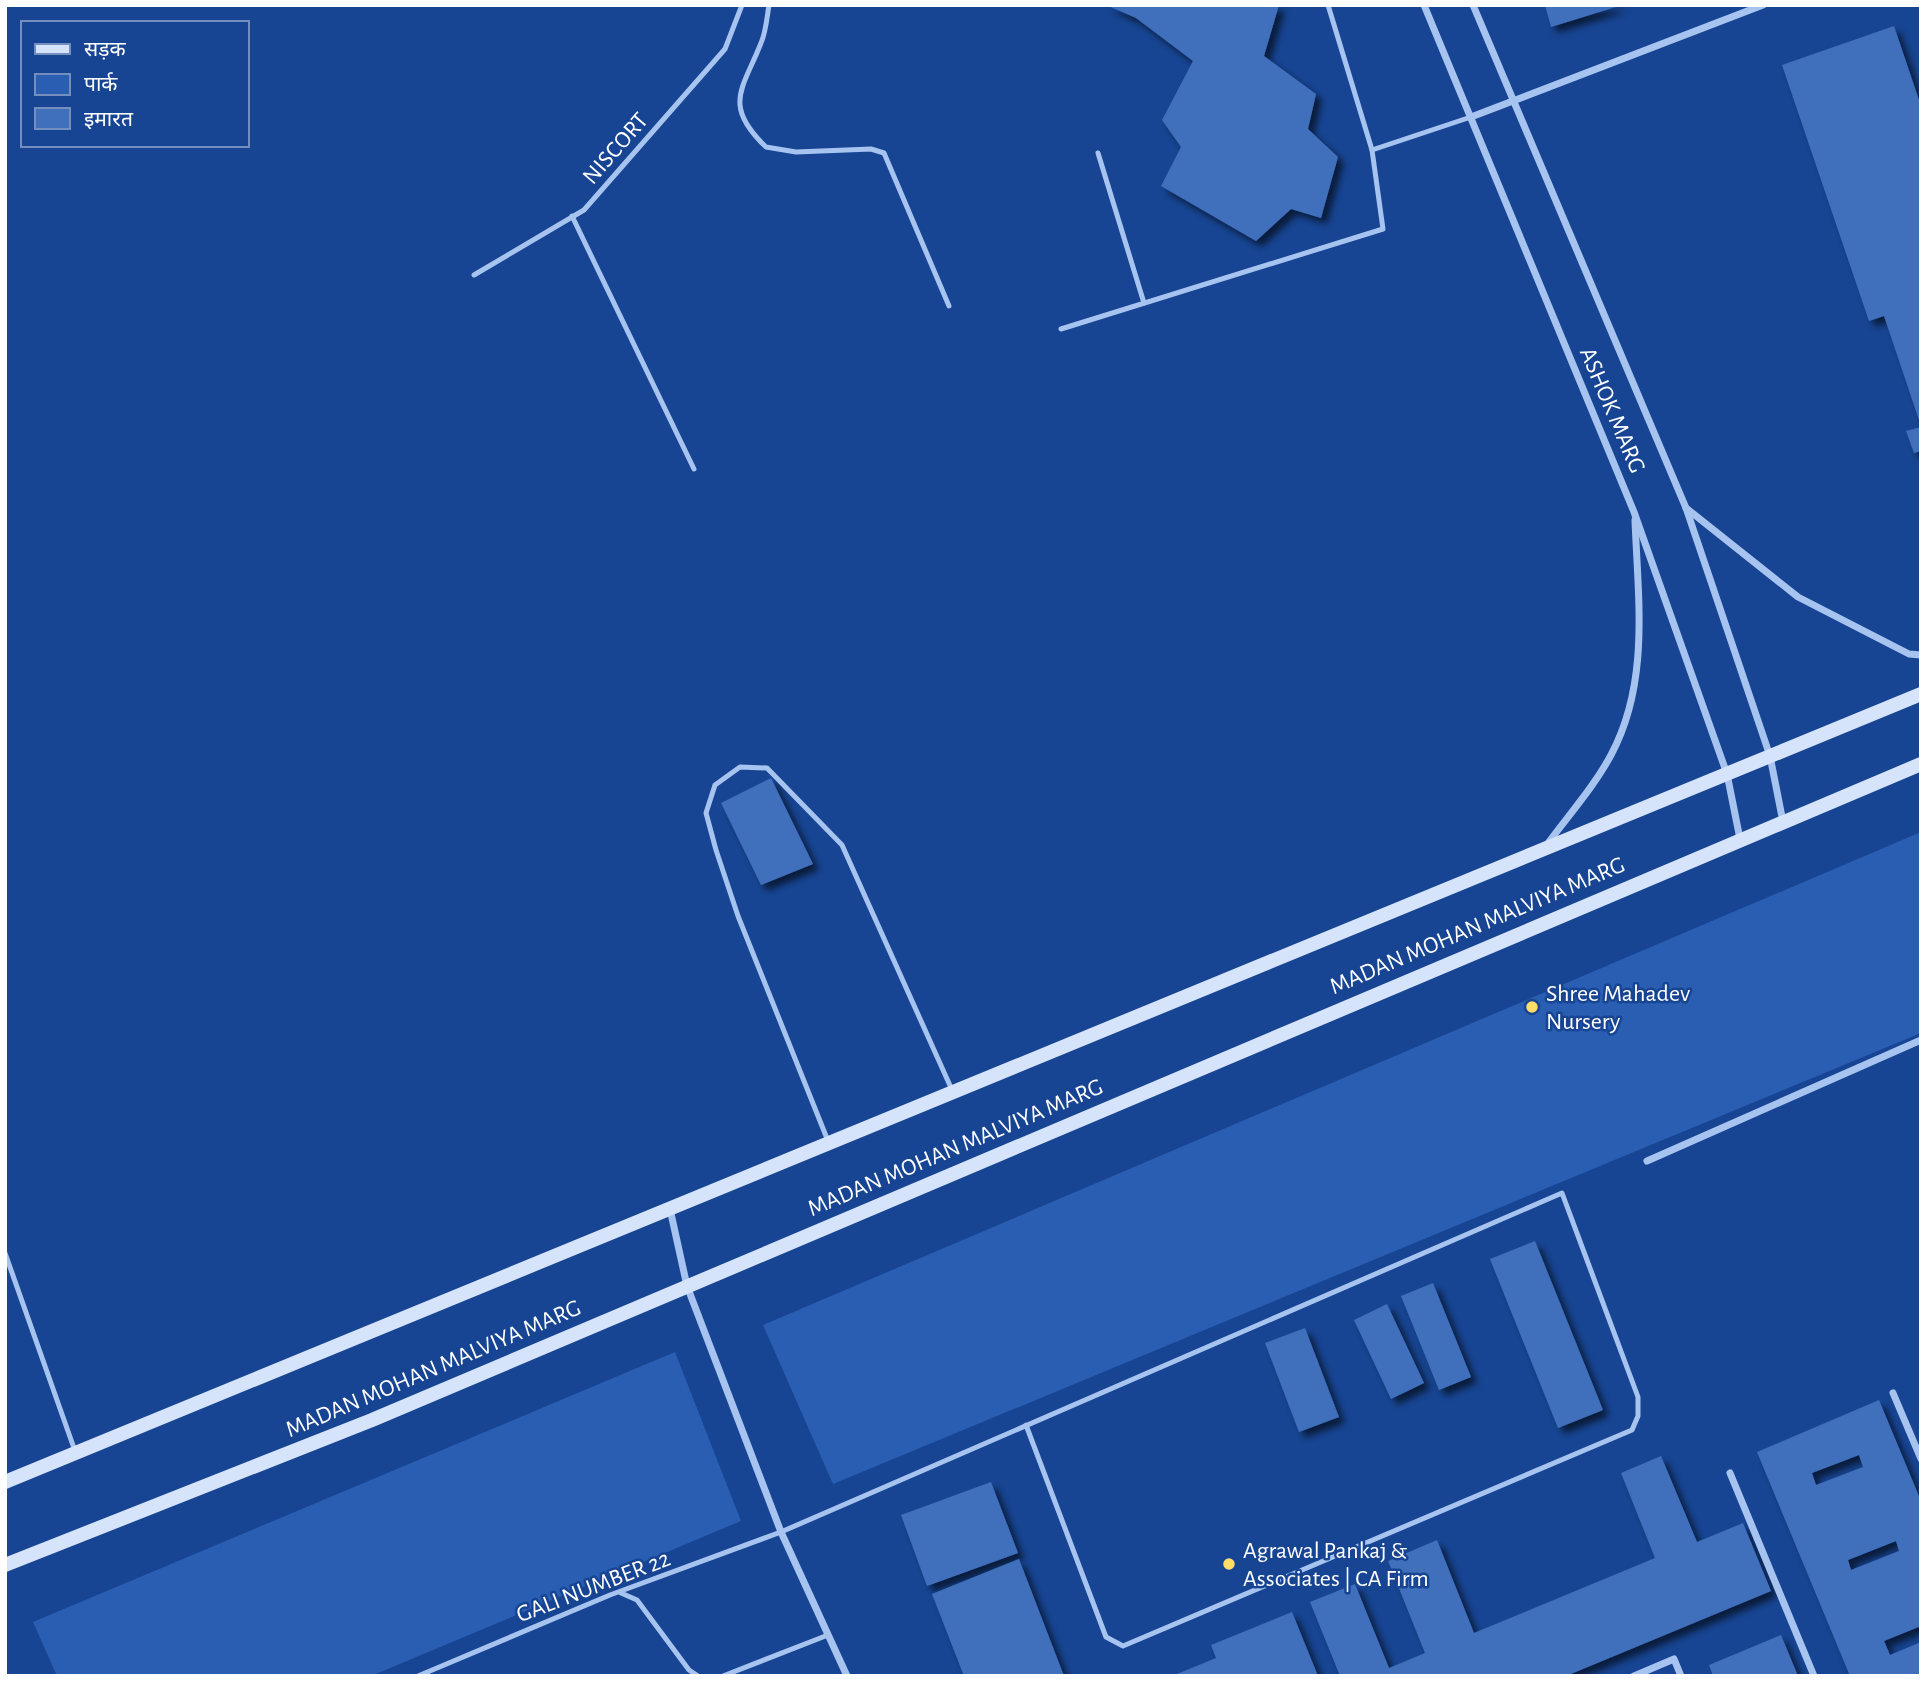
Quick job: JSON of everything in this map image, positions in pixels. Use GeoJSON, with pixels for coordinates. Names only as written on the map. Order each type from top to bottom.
{"type":"FeatureCollection","features":[{"type":"Feature","properties":{"kind":"main road","name":"MADAN MOHAN MALVIYA MARG"},"geometry":{"type":"LineString","coordinates":[[5,1482],[1921,694]]}},
{"type":"Feature","properties":{"kind":"main road","name":"MADAN MOHAN MALVIYA MARG"},"geometry":{"type":"LineString","coordinates":[[5,1565],[372,1420],[1921,764]]}},
{"type":"Feature","properties":{"kind":"street","name":"ASHOK MARG"},"geometry":{"type":"LineString","coordinates":[[1424,5],[1634,512],[1727,774],[1740,839]]}},
{"type":"Feature","properties":{"kind":"street","name":"ASHOK MARG"},"geometry":{"type":"LineString","coordinates":[[1473,5],[1686,508],[1770,756],[1783,822]]}},
{"type":"Feature","properties":{"kind":"street"},"geometry":{"type":"LineString","coordinates":[[1471,117],[1740,9],[1763,5]]}},
{"type":"Feature","properties":{"kind":"street"},"geometry":{"type":"LineString","coordinates":[[1686,508],[1798,597],[1909,654],[1921,655]]}},
{"type":"Feature","properties":{"kind":"street"},"geometry":{"type":"LineString","coordinates":[[1543,850],[1611,756],[1637,687],[1639,621],[1634,512]]}},
{"type":"Feature","properties":{"kind":"street"},"geometry":{"type":"LineString","coordinates":[[1647,1161],[1921,1040]]}},
{"type":"Feature","properties":{"kind":"street"},"geometry":{"type":"LineString","coordinates":[[670,1209],[687,1286],[781,1532],[847,1676]]}},
{"type":"Feature","properties":{"kind":"street"},"geometry":{"type":"LineString","coordinates":[[1893,1393],[1921,1459]]}},
{"type":"Feature","properties":{"kind":"street"},"geometry":{"type":"LineString","coordinates":[[1730,1474],[1814,1676]]}},
{"type":"Feature","properties":{"kind":"street"},"geometry":{"type":"LineString","coordinates":[[1634,1676],[1674,1659],[1681,1676]]}},
{"type":"Feature","properties":{"kind":"lane","name":"NISCORT"},"geometry":{"type":"LineString","coordinates":[[474,275],[584,210],[725,49],[742,5]]}},
{"type":"Feature","properties":{"kind":"lane"},"geometry":{"type":"LineString","coordinates":[[769,5],[762,42],[746,71],[740,93],[743,119],[766,147],[796,152],[871,149],[884,153],[949,306]]}},
{"type":"Feature","properties":{"kind":"lane"},"geometry":{"type":"LineString","coordinates":[[1061,329],[1383,229],[1372,150],[1328,5]]}},
{"type":"Feature","properties":{"kind":"lane"},"geometry":{"type":"LineString","coordinates":[[1372,150],[1471,117]]}},
{"type":"Feature","properties":{"kind":"lane"},"geometry":{"type":"LineString","coordinates":[[1098,153],[1144,303]]}},
{"type":"Feature","properties":{"kind":"lane"},"geometry":{"type":"LineString","coordinates":[[572,216],[694,469]]}},
{"type":"Feature","properties":{"kind":"lane"},"geometry":{"type":"LineString","coordinates":[[829,1144],[738,916],[706,813],[715,785],[740,767],[767,768],[842,845],[953,1092]]}},
{"type":"Feature","properties":{"kind":"lane","name":"GALI NUMBER 22"},"geometry":{"type":"LineString","coordinates":[[418,1676],[781,1532],[1026,1425],[1562,1193],[1638,1397],[1638,1416],[1632,1430],[1123,1646],[1106,1637],[1026,1425]]}},
{"type":"Feature","properties":{"kind":"lane"},"geometry":{"type":"LineString","coordinates":[[5,1252],[76,1453]]}},
{"type":"Feature","properties":{"kind":"lane"},"geometry":{"type":"LineString","coordinates":[[621,1594],[637,1600],[689,1670],[698,1676]]}},
{"type":"Feature","properties":{"kind":"lane"},"geometry":{"type":"LineString","coordinates":[[723,1676],[828,1635]]}},
{"type":"Feature","properties":{"kind":"green space"},"geometry":{"type":"Polygon","coordinates":[[[1921,832],[1921,1033],[833,1484],[763,1325],[1921,832]]]}},
{"type":"Feature","properties":{"kind":"green space"},"geometry":{"type":"Polygon","coordinates":[[[675,1352],[741,1521],[371,1676],[57,1676],[33,1622],[675,1352]]]}},
{"type":"Feature","properties":{"kind":"building"},"geometry":{"type":"Polygon","coordinates":[[[1106,5],[1279,5],[1264,56],[1316,94],[1308,129],[1338,157],[1321,218],[1291,209],[1256,241],[1161,186],[1181,147],[1162,120],[1193,61],[1136,18],[1106,5]]]}},
{"type":"Feature","properties":{"kind":"building"},"geometry":{"type":"Polygon","coordinates":[[[1545,5],[1619,5],[1619,6],[1551,27],[1545,5]]]}},
{"type":"Feature","properties":{"kind":"building"},"geometry":{"type":"Polygon","coordinates":[[[1894,26],[1921,106],[1920,423],[1884,316],[1869,321],[1782,65],[1894,26]]]}},
{"type":"Feature","properties":{"kind":"building"},"geometry":{"type":"Polygon","coordinates":[[[1921,427],[1921,451],[1914,453],[1906,431],[1921,427]]]}},
{"type":"Feature","properties":{"kind":"building"},"geometry":{"type":"Polygon","coordinates":[[[771,778],[813,864],[761,885],[721,803],[771,778]]]}},
{"type":"Feature","properties":{"kind":"building"},"geometry":{"type":"Polygon","coordinates":[[[1535,1241],[1603,1410],[1558,1428],[1490,1259],[1535,1241]]]}},
{"type":"Feature","properties":{"kind":"building"},"geometry":{"type":"Polygon","coordinates":[[[1433,1283],[1471,1377],[1439,1390],[1401,1296],[1433,1283]]]}},
{"type":"Feature","properties":{"kind":"building"},"geometry":{"type":"Polygon","coordinates":[[[1387,1304],[1424,1383],[1391,1399],[1354,1320],[1387,1304]]]}},
{"type":"Feature","properties":{"kind":"building"},"geometry":{"type":"Polygon","coordinates":[[[1305,1328],[1339,1417],[1299,1432],[1265,1343],[1305,1328]]]}},
{"type":"Feature","properties":{"kind":"building"},"geometry":{"type":"Polygon","coordinates":[[[1879,1400],[1921,1501],[1921,1626],[1884,1641],[1890,1655],[1921,1642],[1921,1676],[1850,1676],[1757,1452],[1879,1400]],[[1859,1455],[1812,1473],[1816,1485],[1863,1467],[1859,1455]],[[1896,1541],[1848,1560],[1851,1570],[1899,1551],[1896,1541]]]}},
{"type":"Feature","properties":{"kind":"building"},"geometry":{"type":"Polygon","coordinates":[[[1661,1456],[1697,1542],[1743,1523],[1771,1591],[1566,1676],[1340,1676],[1310,1602],[1355,1584],[1389,1668],[1425,1653],[1388,1561],[1437,1540],[1474,1633],[1655,1558],[1621,1473],[1661,1456]]]}},
{"type":"Feature","properties":{"kind":"building"},"geometry":{"type":"Polygon","coordinates":[[[991,1482],[1018,1553],[927,1586],[901,1515],[991,1482]]]}},
{"type":"Feature","properties":{"kind":"building"},"geometry":{"type":"Polygon","coordinates":[[[1019,1559],[1064,1676],[964,1676],[932,1594],[1019,1559]]]}},
{"type":"Feature","properties":{"kind":"building"},"geometry":{"type":"Polygon","coordinates":[[[1292,1612],[1318,1676],[1172,1676],[1216,1658],[1211,1645],[1292,1612]]]}},
{"type":"Feature","properties":{"kind":"building"},"geometry":{"type":"Polygon","coordinates":[[[1781,1635],[1798,1676],[1713,1676],[1709,1665],[1781,1635]]]}},
{"type":"Feature","properties":{"kind":"place","name":"Shree Mahadev Nursery"},"geometry":{"type":"Point","coordinates":[1532,1007]}},
{"type":"Feature","properties":{"kind":"place","name":"Agrawal Pankaj & Associates | CA Firm"},"geometry":{"type":"Point","coordinates":[1229,1564]}}]}
